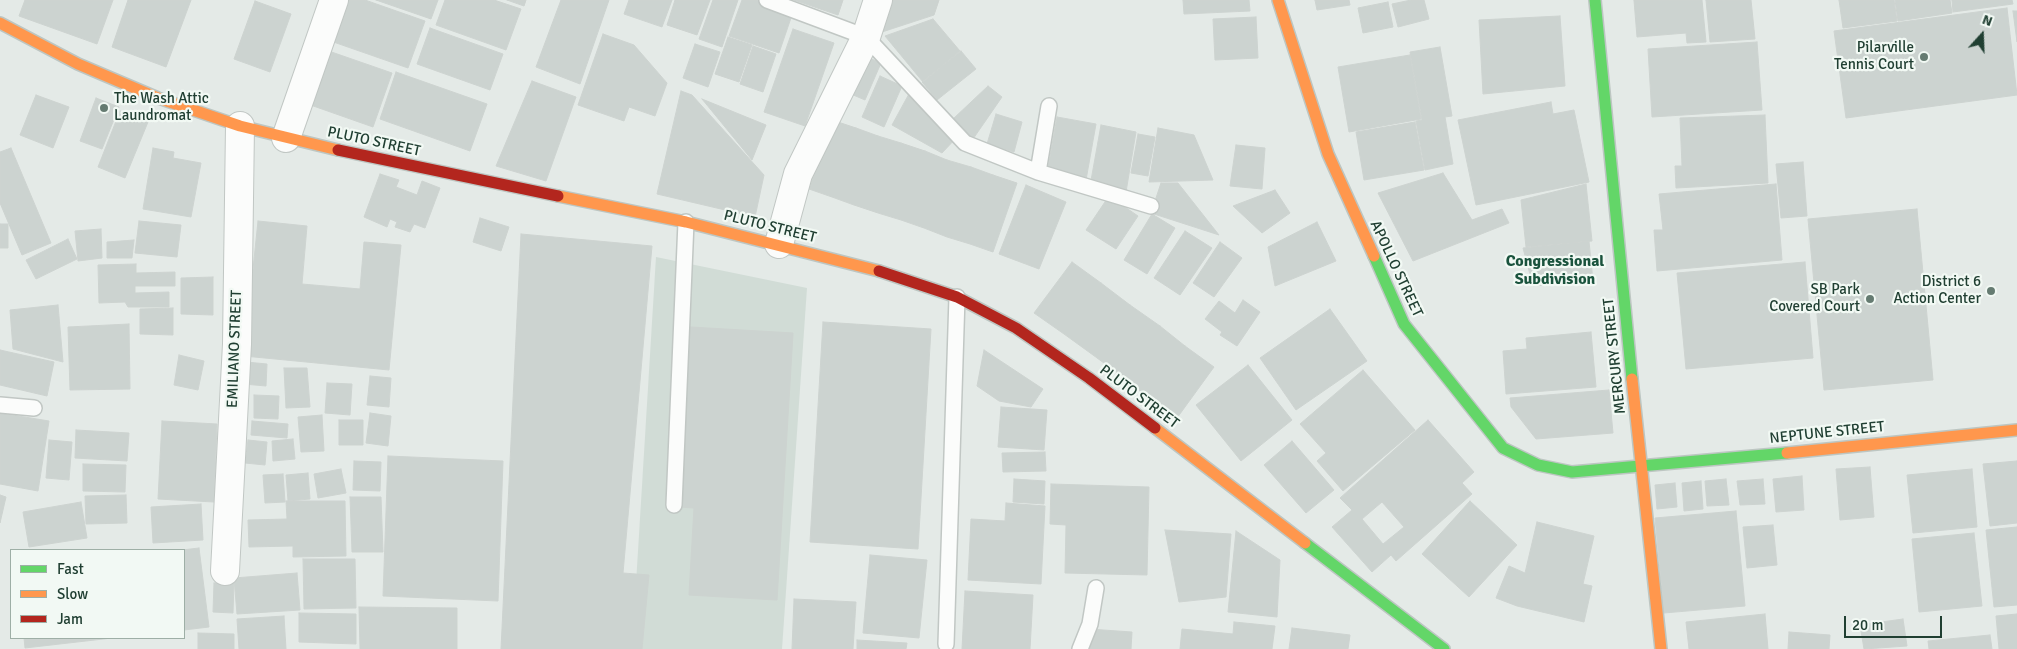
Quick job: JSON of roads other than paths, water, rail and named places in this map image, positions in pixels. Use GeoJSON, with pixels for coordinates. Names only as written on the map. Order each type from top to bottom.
{"type":"FeatureCollection","features":[{"type":"Feature","properties":{"kind":"street"},"geometry":{"type":"LineString","coordinates":[[286,138],[334,0]]}},
{"type":"Feature","properties":{"kind":"street"},"geometry":{"type":"LineString","coordinates":[[779,244],[798,174],[866,37],[878,0]]}},
{"type":"Feature","properties":{"kind":"street","name":"APOLLO STREET"},"geometry":{"type":"LineString","coordinates":[[1278,0],[1328,154],[1404,324],[1503,448],[1538,465],[1572,472],[1641,467]]}},
{"type":"Feature","properties":{"kind":"street","name":"MERCURY STREET"},"geometry":{"type":"LineString","coordinates":[[1595,0],[1661,649]]}},
{"type":"Feature","properties":{"kind":"street","name":"PLUTO STREET"},"geometry":{"type":"LineString","coordinates":[[0,23],[78,64],[158,98],[240,126],[486,182],[686,222],[779,244],[886,273],[957,297],[1016,328],[1089,378],[1444,649]]}},
{"type":"Feature","properties":{"kind":"street","name":"EMILIANO STREET"},"geometry":{"type":"LineString","coordinates":[[225,571],[237,344],[240,126]]}},
{"type":"Feature","properties":{"kind":"street","name":"NEPTUNE STREET"},"geometry":{"type":"LineString","coordinates":[[1641,467],[2017,430]]}},
{"type":"Feature","properties":{"kind":"lane"},"geometry":{"type":"LineString","coordinates":[[767,0],[866,37],[965,142],[1038,172],[1151,206]]}},
{"type":"Feature","properties":{"kind":"lane"},"geometry":{"type":"LineString","coordinates":[[1038,172],[1048,106]]}},
{"type":"Feature","properties":{"kind":"lane"},"geometry":{"type":"LineString","coordinates":[[674,505],[686,222]]}},
{"type":"Feature","properties":{"kind":"lane"},"geometry":{"type":"LineString","coordinates":[[946,644],[957,297]]}},
{"type":"Feature","properties":{"kind":"lane"},"geometry":{"type":"LineString","coordinates":[[0,406],[34,408]]}},
{"type":"Feature","properties":{"kind":"lane"},"geometry":{"type":"LineString","coordinates":[[1080,649],[1090,624],[1096,588]]}},
{"type":"Feature","properties":{"kind":"place","name":"Pilarville Tennis Court"},"geometry":{"type":"Point","coordinates":[1924,57]}},
{"type":"Feature","properties":{"kind":"place","name":"The Wash Attic Laundromat"},"geometry":{"type":"Point","coordinates":[104,108]}},
{"type":"Feature","properties":{"kind":"place","name":"District 6 Action Center"},"geometry":{"type":"Point","coordinates":[1991,291]}},
{"type":"Feature","properties":{"kind":"place","name":"SB Park Covered Court"},"geometry":{"type":"Point","coordinates":[1870,299]}},
{"type":"Feature","properties":{"kind":"district","name":"Congressional Subdivision"},"geometry":{"type":"Point","coordinates":[1555,271]}}]}
